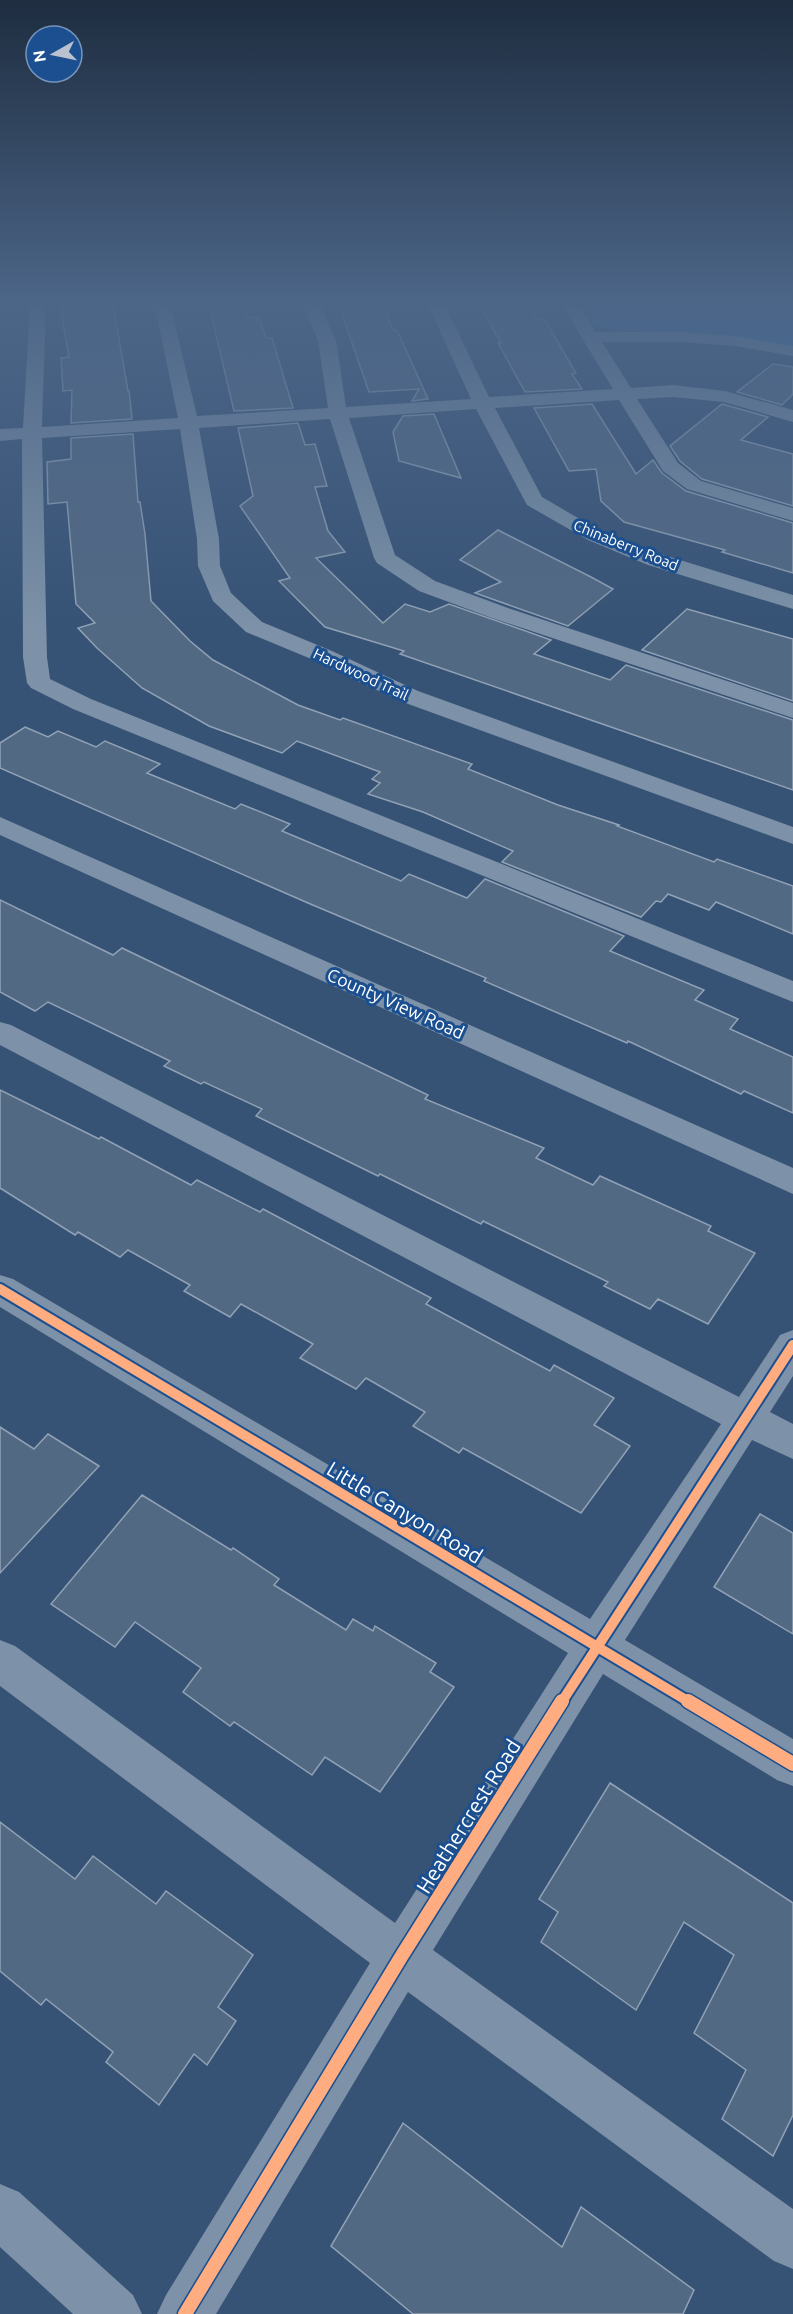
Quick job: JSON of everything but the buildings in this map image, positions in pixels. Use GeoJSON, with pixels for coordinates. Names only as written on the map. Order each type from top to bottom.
{"type":"FeatureCollection","features":[{"type":"Feature","properties":{"kind":"street"},"geometry":{"type":"LineString","coordinates":[[33,413],[34,657],[39,683],[82,704],[793,992]]}},
{"type":"Feature","properties":{"kind":"street","name":"Hardwood Trail"},"geometry":{"type":"LineString","coordinates":[[187,413],[208,539],[209,566],[221,596],[254,627],[324,656],[409,696],[793,836]]}},
{"type":"Feature","properties":{"kind":"street"},"geometry":{"type":"LineString","coordinates":[[0,435],[353,413]]}},
{"type":"Feature","properties":{"kind":"street","name":"Chinaberry Road"},"geometry":{"type":"LineString","coordinates":[[488,413],[534,501],[595,536],[645,556],[793,602]]}},
{"type":"Feature","properties":{"kind":"street"},"geometry":{"type":"LineString","coordinates":[[638,413],[670,467],[694,485],[793,515]]}},
{"type":"Feature","properties":{"kind":"street"},"geometry":{"type":"LineString","coordinates":[[338,414],[385,558],[427,586],[500,613],[793,711]]}},
{"type":"Feature","properties":{"kind":"street","name":"County View Road"},"geometry":{"type":"LineString","coordinates":[[0,825],[793,1182]]}},
{"type":"Feature","properties":{"kind":"street"},"geometry":{"type":"LineString","coordinates":[[0,1032],[793,1443]]}},
{"type":"Feature","properties":{"kind":"street","name":"Little Canyon Road"},"geometry":{"type":"LineString","coordinates":[[0,1289],[793,1764]]}},
{"type":"Feature","properties":{"kind":"street","name":"Heathercrest Road"},"geometry":{"type":"LineString","coordinates":[[185,2314],[401,1957],[596,1647],[793,1345]]}},
{"type":"Feature","properties":{"kind":"street"},"geometry":{"type":"LineString","coordinates":[[0,1660],[401,1957],[793,2242]]}},
{"type":"Feature","properties":{"kind":"street"},"geometry":{"type":"LineString","coordinates":[[0,2211],[114,2314]]}},
{"type":"Feature","properties":{"kind":"cycle path"},"geometry":{"type":"LineString","coordinates":[[0,1289],[793,1764]]}},
{"type":"Feature","properties":{"kind":"cycle path"},"geometry":{"type":"LineString","coordinates":[[185,2314],[401,1957],[596,1647],[793,1345]]}}]}
